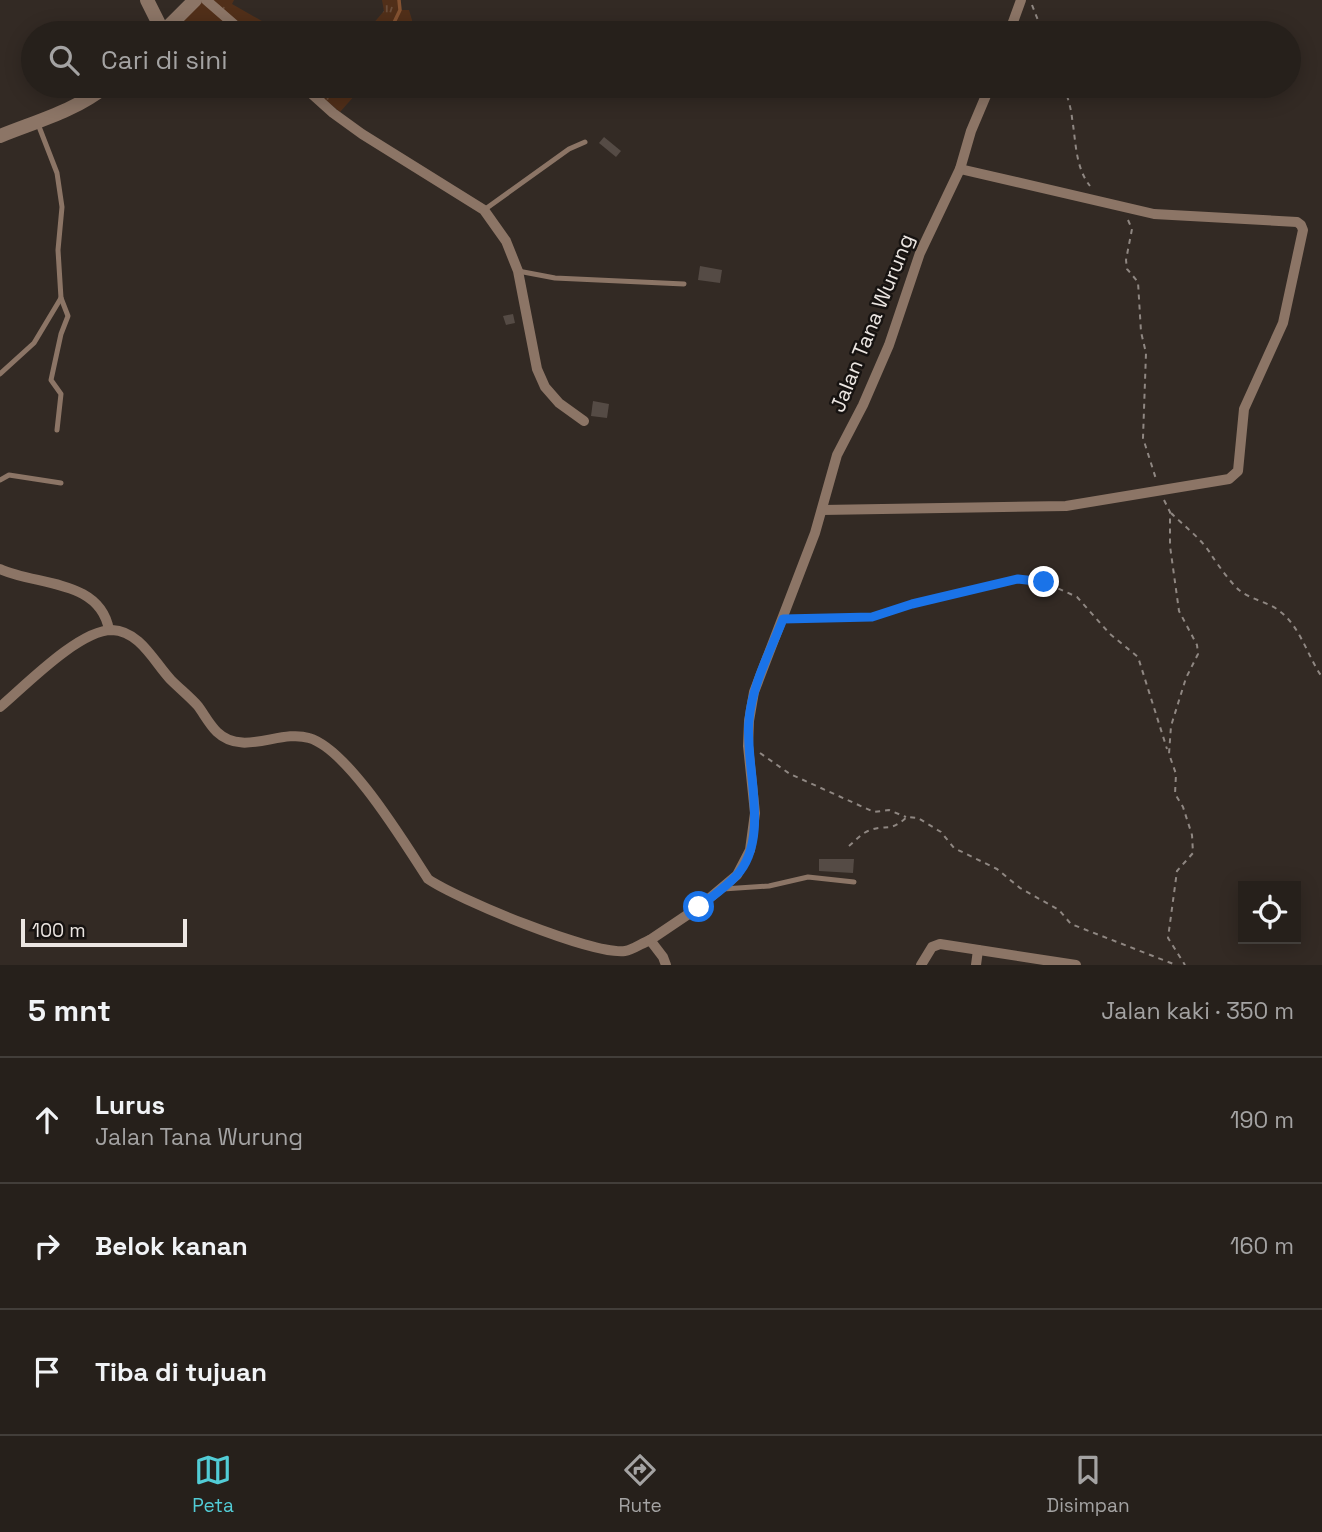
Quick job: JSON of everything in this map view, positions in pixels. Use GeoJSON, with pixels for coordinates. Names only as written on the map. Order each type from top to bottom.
{"type":"FeatureCollection","features":[{"type":"Feature","properties":{"kind":"street"},"geometry":{"type":"LineString","coordinates":[[147,0],[157,21]]}},
{"type":"Feature","properties":{"kind":"street"},"geometry":{"type":"LineString","coordinates":[[175,21],[195,0]]}},
{"type":"Feature","properties":{"kind":"street"},"geometry":{"type":"LineString","coordinates":[[206,0],[230,21]]}},
{"type":"Feature","properties":{"kind":"street"},"geometry":{"type":"LineString","coordinates":[[1013,21],[1021,0]]}},
{"type":"Feature","properties":{"kind":"street"},"geometry":{"type":"LineString","coordinates":[[0,136],[63,112],[91,98]]}},
{"type":"Feature","properties":{"kind":"street"},"geometry":{"type":"LineString","coordinates":[[316,98],[362,134],[484,211],[506,241],[519,271],[528,328],[545,387],[559,403],[584,421]]}},
{"type":"Feature","properties":{"kind":"street","name":"Jalan Tana Wurung"},"geometry":{"type":"LineString","coordinates":[[108,630],[120,631],[140,642],[170,680],[197,705],[218,733],[225,737],[246,743],[293,737],[309,738],[323,745],[342,760],[428,879],[442,888],[484,907],[607,950],[627,951],[650,940],[699,907],[737,875],[750,850],[755,813],[748,746],[754,692],[822,510],[837,455],[863,405],[888,345],[920,253],[960,169],[971,131],[985,98]]}},
{"type":"Feature","properties":{"kind":"street"},"geometry":{"type":"LineString","coordinates":[[822,510],[1066,506],[1229,479],[1238,471],[1244,409],[1283,323],[1303,228],[1297,222],[1163,215],[960,169]]}},
{"type":"Feature","properties":{"kind":"street"},"geometry":{"type":"LineString","coordinates":[[0,569],[60,585],[86,597],[100,606],[108,630],[77,642],[0,707]]}},
{"type":"Feature","properties":{"kind":"street"},"geometry":{"type":"LineString","coordinates":[[650,940],[666,965]]}},
{"type":"Feature","properties":{"kind":"street"},"geometry":{"type":"LineString","coordinates":[[921,965],[932,947],[940,944],[1030,962],[1076,965]]}},
{"type":"Feature","properties":{"kind":"street"},"geometry":{"type":"LineString","coordinates":[[930,965],[932,947]]}},
{"type":"Feature","properties":{"kind":"street"},"geometry":{"type":"LineString","coordinates":[[976,965],[978,950]]}},
{"type":"Feature","properties":{"kind":"lane"},"geometry":{"type":"LineString","coordinates":[[37,121],[57,173],[62,207],[58,250],[61,298],[68,316],[61,334],[51,380],[61,394],[57,430]]}},
{"type":"Feature","properties":{"kind":"lane"},"geometry":{"type":"LineString","coordinates":[[484,211],[569,149],[585,142]]}},
{"type":"Feature","properties":{"kind":"lane"},"geometry":{"type":"LineString","coordinates":[[519,271],[555,278],[684,284]]}},
{"type":"Feature","properties":{"kind":"lane"},"geometry":{"type":"LineString","coordinates":[[0,374],[34,343],[61,298]]}},
{"type":"Feature","properties":{"kind":"lane"},"geometry":{"type":"LineString","coordinates":[[0,480],[9,475],[61,483]]}},
{"type":"Feature","properties":{"kind":"lane"},"geometry":{"type":"LineString","coordinates":[[720,889],[769,886],[808,877],[854,882]]}},
{"type":"Feature","properties":{"kind":"path"},"geometry":{"type":"LineString","coordinates":[[1031,0],[1039,21]]}},
{"type":"Feature","properties":{"kind":"path"},"geometry":{"type":"LineString","coordinates":[[1067,98],[1072,116],[1074,146],[1086,181],[1102,201]]}},
{"type":"Feature","properties":{"kind":"path"},"geometry":{"type":"LineString","coordinates":[[1126,216],[1132,229],[1126,260],[1127,269],[1138,282],[1141,332],[1146,353],[1143,438],[1159,492],[1170,512],[1212,555],[1216,564],[1238,589],[1282,613],[1304,642],[1322,677]]}},
{"type":"Feature","properties":{"kind":"path"},"geometry":{"type":"LineString","coordinates":[[1169,754],[1171,726],[1186,678],[1198,654],[1197,645],[1179,611],[1170,546],[1170,512]]}},
{"type":"Feature","properties":{"kind":"path"},"geometry":{"type":"LineString","coordinates":[[783,619],[872,617],[912,604],[1018,579],[1044,582],[1077,597],[1110,634],[1139,657],[1176,774],[1175,794],[1184,807],[1192,835],[1192,853],[1177,871],[1168,937],[1185,965]]}},
{"type":"Feature","properties":{"kind":"path"},"geometry":{"type":"LineString","coordinates":[[748,746],[782,766],[790,774],[874,812],[889,810],[918,818],[941,832],[954,848],[997,869],[1020,888],[1059,910],[1072,924],[1175,965]]}},
{"type":"Feature","properties":{"kind":"path"},"geometry":{"type":"LineString","coordinates":[[849,846],[865,832],[877,828],[894,828],[907,817]]}},
{"type":"Feature","properties":{"kind":"green space"},"geometry":{"type":"Polygon","coordinates":[[[195,0],[234,0],[232,4],[262,21],[178,21],[195,0]]]}},
{"type":"Feature","properties":{"kind":"green space"},"geometry":{"type":"Polygon","coordinates":[[[382,0],[399,0],[400,10],[409,10],[412,21],[375,21],[384,11],[382,0]]]}},
{"type":"Feature","properties":{"kind":"green space"},"geometry":{"type":"Polygon","coordinates":[[[323,98],[352,98],[340,112],[323,98]]]}},
{"type":"Feature","properties":{"kind":"building"},"geometry":{"type":"Polygon","coordinates":[[[604,137],[621,151],[616,157],[599,143],[604,137]]]}},
{"type":"Feature","properties":{"kind":"building"},"geometry":{"type":"Polygon","coordinates":[[[700,266],[722,270],[720,283],[698,280],[700,266]]]}},
{"type":"Feature","properties":{"kind":"building"},"geometry":{"type":"Polygon","coordinates":[[[513,314],[515,323],[506,325],[503,316],[513,314]]]}},
{"type":"Feature","properties":{"kind":"building"},"geometry":{"type":"Polygon","coordinates":[[[593,401],[609,404],[607,418],[591,416],[593,401]]]}},
{"type":"Feature","properties":{"kind":"building"},"geometry":{"type":"Polygon","coordinates":[[[819,859],[854,859],[853,873],[819,871],[819,859]]]}},
{"type":"Feature","properties":{"kind":"waterway"},"geometry":{"type":"LineString","coordinates":[[395,21],[400,10],[399,0]]}},
{"type":"Feature","properties":{"kind":"route"},"geometry":{"type":"LineString","coordinates":[[699,907],[737,875],[750,850],[755,813],[748,746],[749,721],[754,692],[783,619],[872,617],[912,604],[1018,579],[1044,582]]}}]}
